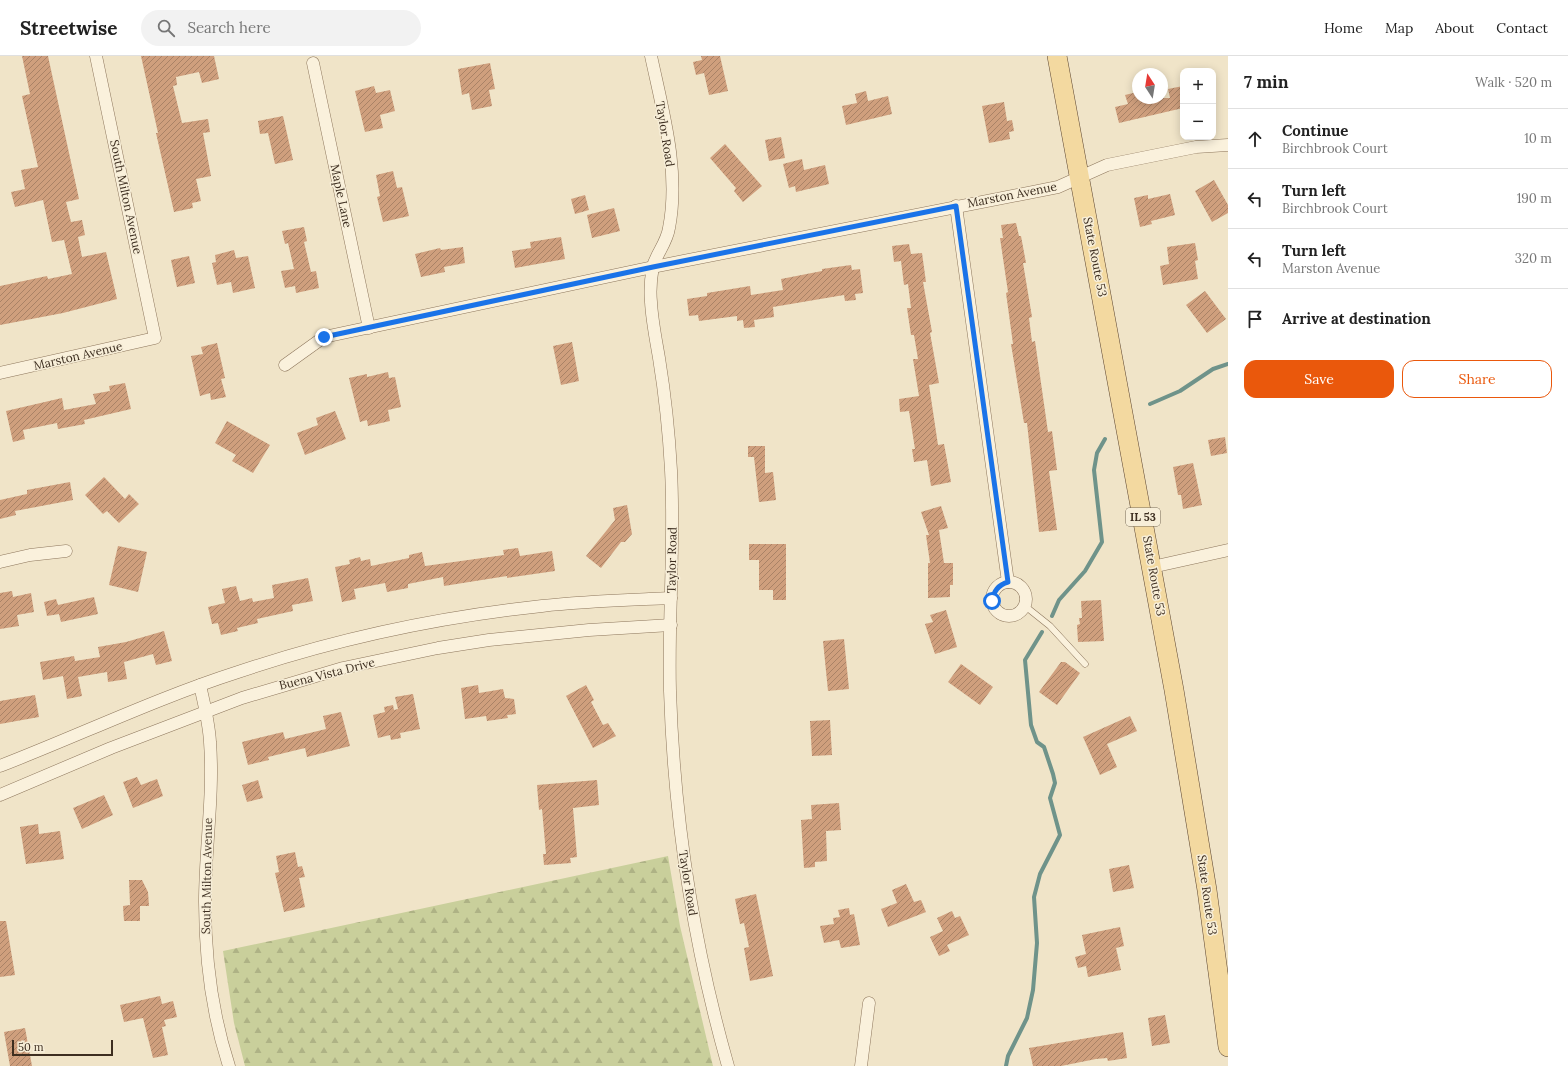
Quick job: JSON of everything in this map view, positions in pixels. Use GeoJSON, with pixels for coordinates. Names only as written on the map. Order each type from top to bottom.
{"type":"FeatureCollection","features":[{"type":"Feature","properties":{"kind":"main road","name":"State Route 53"},"geometry":{"type":"LineString","coordinates":[[1057,56],[1152,567],[1207,890],[1228,1047]]}},
{"type":"Feature","properties":{"kind":"street","name":"South Milton Avenue"},"geometry":{"type":"LineString","coordinates":[[96,56],[156,338]]}},
{"type":"Feature","properties":{"kind":"street","name":"Taylor Road"},"geometry":{"type":"LineString","coordinates":[[651,56],[670,148],[673,189],[669,230],[653,267],[650,301],[664,394],[673,508],[670,688],[672,749],[683,857],[705,978],[728,1066]]}},
{"type":"Feature","properties":{"kind":"street","name":"Maple Lane"},"geometry":{"type":"LineString","coordinates":[[313,64],[369,328]]}},
{"type":"Feature","properties":{"kind":"street","name":"Marston Avenue"},"geometry":{"type":"LineString","coordinates":[[285,365],[324,337],[653,267],[1058,187],[1107,165],[1196,146],[1228,145]]}},
{"type":"Feature","properties":{"kind":"street"},"geometry":{"type":"LineString","coordinates":[[956,206],[1008,582]]}},
{"type":"Feature","properties":{"kind":"street","name":"Marston Avenue"},"geometry":{"type":"LineString","coordinates":[[0,373],[156,338]]}},
{"type":"Feature","properties":{"kind":"street"},"geometry":{"type":"LineString","coordinates":[[1152,567],[1228,550]]}},
{"type":"Feature","properties":{"kind":"street"},"geometry":{"type":"LineString","coordinates":[[0,562],[66,551]]}},
{"type":"Feature","properties":{"kind":"street"},"geometry":{"type":"LineString","coordinates":[[1008,582],[1021,586],[1025,594],[1025,606],[1016,615],[1008,616],[996,610],[992,601],[993,593],[998,586],[1008,582]]}},
{"type":"Feature","properties":{"kind":"street"},"geometry":{"type":"LineString","coordinates":[[0,766],[114,718],[200,685],[280,658],[339,642],[439,621],[542,606],[671,598]]}},
{"type":"Feature","properties":{"kind":"street","name":"Buena Vista Drive"},"geometry":{"type":"LineString","coordinates":[[0,794],[205,711],[282,684],[343,668],[438,648],[573,632],[671,625]]}},
{"type":"Feature","properties":{"kind":"street","name":"South Milton Avenue"},"geometry":{"type":"LineString","coordinates":[[200,685],[210,742],[210,796],[205,902],[206,941],[216,1012],[229,1066]]}},
{"type":"Feature","properties":{"kind":"street"},"geometry":{"type":"LineString","coordinates":[[861,1066],[869,1003]]}},
{"type":"Feature","properties":{"kind":"lane"},"geometry":{"type":"LineString","coordinates":[[1025,606],[1050,626],[1085,664]]}},
{"type":"Feature","properties":{"kind":"green space"},"geometry":{"type":"Polygon","coordinates":[[[668,856],[680,926],[713,1066],[245,1066],[234,1023],[223,951],[668,856]]]}},
{"type":"Feature","properties":{"kind":"building"},"geometry":{"type":"Polygon","coordinates":[[[22,56],[48,56],[79,199],[66,202],[71,222],[82,220],[85,235],[78,237],[82,257],[106,252],[117,299],[63,313],[0,325],[0,286],[47,276],[48,279],[72,274],[64,240],[52,242],[43,200],[15,207],[11,192],[25,189],[21,170],[38,167],[22,96],[30,94],[22,56]]]}},
{"type":"Feature","properties":{"kind":"building"},"geometry":{"type":"Polygon","coordinates":[[[141,56],[214,56],[219,79],[202,83],[199,72],[176,77],[177,85],[173,86],[182,123],[208,119],[210,132],[203,133],[211,176],[196,179],[201,201],[192,203],[193,208],[174,212],[156,133],[158,133],[141,56]]]}},
{"type":"Feature","properties":{"kind":"building"},"geometry":{"type":"Polygon","coordinates":[[[701,56],[720,56],[728,91],[709,95],[704,73],[696,75],[693,62],[702,60],[701,56]]]}},
{"type":"Feature","properties":{"kind":"building"},"geometry":{"type":"Polygon","coordinates":[[[490,63],[495,89],[489,90],[492,106],[472,110],[469,93],[462,95],[458,69],[490,63]]]}},
{"type":"Feature","properties":{"kind":"building"},"geometry":{"type":"Polygon","coordinates":[[[374,86],[376,93],[390,90],[395,111],[380,115],[383,128],[365,132],[355,91],[374,86]]]}},
{"type":"Feature","properties":{"kind":"building"},"geometry":{"type":"Polygon","coordinates":[[[1180,87],[1180,109],[1119,123],[1115,107],[1128,104],[1125,95],[1132,93],[1132,104],[1168,104],[1168,98],[1170,98],[1168,89],[1180,87]]]}},
{"type":"Feature","properties":{"kind":"building"},"geometry":{"type":"Polygon","coordinates":[[[866,91],[868,101],[888,96],[892,114],[846,125],[842,106],[857,103],[855,94],[866,91]]]}},
{"type":"Feature","properties":{"kind":"building"},"geometry":{"type":"Polygon","coordinates":[[[1004,102],[1007,121],[1012,120],[1014,131],[1009,132],[1010,139],[989,143],[982,106],[1004,102]]]}},
{"type":"Feature","properties":{"kind":"building"},"geometry":{"type":"Polygon","coordinates":[[[283,116],[293,160],[275,164],[268,133],[260,134],[258,121],[283,116]]]}},
{"type":"Feature","properties":{"kind":"building"},"geometry":{"type":"Polygon","coordinates":[[[781,137],[785,158],[769,161],[765,140],[781,137]]]}},
{"type":"Feature","properties":{"kind":"building"},"geometry":{"type":"Polygon","coordinates":[[[725,144],[762,186],[743,202],[734,191],[736,188],[710,158],[725,144]]]}},
{"type":"Feature","properties":{"kind":"building"},"geometry":{"type":"Polygon","coordinates":[[[802,159],[804,170],[825,165],[829,184],[796,192],[795,186],[789,188],[783,164],[802,159]]]}},
{"type":"Feature","properties":{"kind":"building"},"geometry":{"type":"Polygon","coordinates":[[[393,171],[397,188],[402,187],[409,216],[383,222],[377,197],[380,196],[376,175],[393,171]]]}},
{"type":"Feature","properties":{"kind":"building"},"geometry":{"type":"Polygon","coordinates":[[[1214,180],[1228,205],[1228,213],[1212,222],[1195,191],[1214,180]]]}},
{"type":"Feature","properties":{"kind":"building"},"geometry":{"type":"Polygon","coordinates":[[[1170,194],[1175,215],[1151,221],[1152,224],[1140,227],[1134,198],[1148,195],[1148,199],[1170,194]]]}},
{"type":"Feature","properties":{"kind":"building"},"geometry":{"type":"Polygon","coordinates":[[[585,195],[589,210],[575,214],[571,199],[585,195]]]}},
{"type":"Feature","properties":{"kind":"building"},"geometry":{"type":"Polygon","coordinates":[[[614,208],[620,231],[592,238],[587,215],[614,208]]]}},
{"type":"Feature","properties":{"kind":"building"},"geometry":{"type":"Polygon","coordinates":[[[1016,223],[1019,236],[1021,236],[1026,263],[1023,263],[1032,317],[1029,318],[1032,342],[1035,341],[1048,432],[1052,431],[1057,470],[1049,471],[1057,530],[1039,532],[1027,423],[1024,423],[1011,344],[1013,344],[1006,293],[1008,292],[1000,238],[1003,238],[1001,225],[1016,223]]]}},
{"type":"Feature","properties":{"kind":"building"},"geometry":{"type":"Polygon","coordinates":[[[304,227],[307,241],[304,242],[311,272],[316,271],[319,288],[296,293],[295,286],[285,288],[281,271],[294,269],[288,243],[285,244],[282,231],[304,227]]]}},
{"type":"Feature","properties":{"kind":"building"},"geometry":{"type":"Polygon","coordinates":[[[561,237],[565,259],[515,268],[512,251],[531,248],[530,242],[561,237]]]}},
{"type":"Feature","properties":{"kind":"building"},"geometry":{"type":"Polygon","coordinates":[[[1195,243],[1198,260],[1195,261],[1198,279],[1163,285],[1160,266],[1169,264],[1167,247],[1195,243]]]}},
{"type":"Feature","properties":{"kind":"building"},"geometry":{"type":"Polygon","coordinates":[[[909,244],[911,254],[922,253],[926,282],[923,282],[939,383],[929,385],[938,445],[944,444],[951,482],[931,486],[927,460],[914,462],[912,449],[915,449],[909,411],[900,412],[899,399],[919,396],[913,359],[918,359],[914,335],[911,335],[907,308],[911,308],[908,284],[904,285],[901,261],[894,262],[892,246],[909,244]]]}},
{"type":"Feature","properties":{"kind":"building"},"geometry":{"type":"Polygon","coordinates":[[[463,247],[465,263],[444,267],[445,272],[421,277],[415,254],[440,248],[441,250],[463,247]]]}},
{"type":"Feature","properties":{"kind":"building"},"geometry":{"type":"Polygon","coordinates":[[[234,250],[236,258],[248,256],[255,288],[233,293],[231,282],[217,285],[212,263],[216,262],[215,255],[234,250]]]}},
{"type":"Feature","properties":{"kind":"building"},"geometry":{"type":"Polygon","coordinates":[[[189,256],[195,283],[177,287],[171,260],[189,256]]]}},
{"type":"Feature","properties":{"kind":"building"},"geometry":{"type":"Polygon","coordinates":[[[851,265],[852,270],[860,269],[863,293],[855,294],[856,300],[845,301],[844,295],[773,307],[774,317],[754,320],[755,327],[744,328],[743,320],[737,321],[737,316],[699,321],[698,315],[689,316],[687,299],[707,296],[707,293],[750,286],[751,295],[783,290],[781,279],[822,271],[822,269],[851,265]]]}},
{"type":"Feature","properties":{"kind":"building"},"geometry":{"type":"Polygon","coordinates":[[[1205,291],[1226,319],[1207,333],[1186,305],[1205,291]]]}},
{"type":"Feature","properties":{"kind":"building"},"geometry":{"type":"Polygon","coordinates":[[[572,342],[579,381],[561,385],[553,346],[572,342]]]}},
{"type":"Feature","properties":{"kind":"building"},"geometry":{"type":"Polygon","coordinates":[[[217,343],[225,378],[221,379],[226,397],[211,400],[210,393],[200,396],[191,356],[203,354],[201,347],[217,343]]]}},
{"type":"Feature","properties":{"kind":"building"},"geometry":{"type":"Polygon","coordinates":[[[388,372],[389,378],[395,377],[401,407],[388,410],[390,421],[368,426],[367,420],[360,422],[349,378],[367,374],[367,377],[388,372]]]}},
{"type":"Feature","properties":{"kind":"building"},"geometry":{"type":"Polygon","coordinates":[[[125,383],[131,409],[84,420],[85,424],[58,429],[57,423],[23,430],[25,439],[13,442],[6,411],[62,398],[64,410],[96,404],[93,394],[110,391],[109,386],[125,383]]]}},
{"type":"Feature","properties":{"kind":"building"},"geometry":{"type":"Polygon","coordinates":[[[335,411],[346,439],[305,455],[297,433],[318,425],[316,418],[335,411]]]}},
{"type":"Feature","properties":{"kind":"building"},"geometry":{"type":"Polygon","coordinates":[[[227,421],[270,445],[253,473],[232,461],[236,455],[215,443],[227,421]]]}},
{"type":"Feature","properties":{"kind":"building"},"geometry":{"type":"Polygon","coordinates":[[[1225,437],[1227,453],[1211,456],[1208,440],[1225,437]]]}},
{"type":"Feature","properties":{"kind":"building"},"geometry":{"type":"Polygon","coordinates":[[[748,446],[765,446],[765,473],[773,472],[776,500],[759,502],[754,457],[748,457],[748,446]]]}},
{"type":"Feature","properties":{"kind":"building"},"geometry":{"type":"Polygon","coordinates":[[[1193,463],[1202,505],[1183,509],[1181,495],[1178,495],[1173,467],[1193,463]]]}},
{"type":"Feature","properties":{"kind":"building"},"geometry":{"type":"Polygon","coordinates":[[[104,477],[125,499],[129,494],[139,504],[119,523],[107,511],[103,514],[85,495],[104,477]]]}},
{"type":"Feature","properties":{"kind":"building"},"geometry":{"type":"Polygon","coordinates":[[[70,482],[73,500],[15,511],[16,515],[0,519],[0,500],[27,494],[27,490],[70,482]]]}},
{"type":"Feature","properties":{"kind":"building"},"geometry":{"type":"Polygon","coordinates":[[[627,505],[632,534],[625,542],[621,542],[601,568],[586,556],[615,520],[613,508],[627,505]]]}},
{"type":"Feature","properties":{"kind":"building"},"geometry":{"type":"Polygon","coordinates":[[[941,506],[948,528],[939,530],[944,563],[953,563],[953,585],[950,585],[950,597],[928,598],[928,563],[930,563],[926,535],[929,535],[921,512],[941,506]]]}},
{"type":"Feature","properties":{"kind":"building"},"geometry":{"type":"Polygon","coordinates":[[[749,544],[786,544],[786,600],[773,600],[773,590],[759,590],[759,560],[749,560],[749,544]]]}},
{"type":"Feature","properties":{"kind":"building"},"geometry":{"type":"Polygon","coordinates":[[[118,546],[147,552],[138,592],[109,585],[118,546]]]}},
{"type":"Feature","properties":{"kind":"building"},"geometry":{"type":"Polygon","coordinates":[[[518,548],[520,556],[552,551],[555,571],[507,578],[507,576],[444,586],[443,577],[408,584],[408,588],[387,592],[385,583],[354,589],[356,599],[342,602],[335,567],[350,564],[349,560],[360,557],[361,561],[370,559],[371,566],[409,558],[409,555],[422,552],[425,566],[504,555],[503,550],[518,548]]]}},
{"type":"Feature","properties":{"kind":"building"},"geometry":{"type":"Polygon","coordinates":[[[308,578],[313,601],[292,605],[293,611],[257,619],[258,623],[237,628],[238,631],[221,635],[218,623],[212,624],[208,607],[225,603],[222,589],[236,586],[240,601],[252,598],[253,602],[274,598],[272,585],[308,578]]]}},
{"type":"Feature","properties":{"kind":"building"},"geometry":{"type":"Polygon","coordinates":[[[12,591],[13,597],[31,593],[34,612],[17,615],[19,626],[0,629],[0,593],[12,591]]]}},
{"type":"Feature","properties":{"kind":"building"},"geometry":{"type":"Polygon","coordinates":[[[94,597],[98,614],[61,622],[59,614],[47,616],[44,602],[56,599],[58,605],[94,597]]]}},
{"type":"Feature","properties":{"kind":"building"},"geometry":{"type":"Polygon","coordinates":[[[1101,600],[1104,641],[1078,642],[1077,625],[1080,624],[1079,618],[1082,618],[1081,601],[1101,600]]]}},
{"type":"Feature","properties":{"kind":"building"},"geometry":{"type":"Polygon","coordinates":[[[946,610],[957,647],[935,654],[925,624],[933,622],[930,615],[946,610]]]}},
{"type":"Feature","properties":{"kind":"building"},"geometry":{"type":"Polygon","coordinates":[[[164,631],[172,661],[156,665],[153,654],[124,662],[127,679],[108,682],[107,672],[78,677],[82,696],[67,699],[63,676],[43,680],[40,662],[74,656],[75,661],[100,657],[98,647],[126,642],[164,631]]]}},
{"type":"Feature","properties":{"kind":"building"},"geometry":{"type":"Polygon","coordinates":[[[844,639],[849,689],[828,691],[823,641],[844,639]]]}},
{"type":"Feature","properties":{"kind":"building"},"geometry":{"type":"Polygon","coordinates":[[[1061,662],[1065,662],[1080,673],[1057,705],[1039,692],[1061,662]]]}},
{"type":"Feature","properties":{"kind":"building"},"geometry":{"type":"Polygon","coordinates":[[[961,664],[993,687],[980,705],[948,682],[961,664]]]}},
{"type":"Feature","properties":{"kind":"building"},"geometry":{"type":"Polygon","coordinates":[[[478,685],[479,693],[503,689],[505,698],[514,699],[516,714],[507,715],[508,718],[487,721],[486,716],[465,719],[461,688],[478,685]]]}},
{"type":"Feature","properties":{"kind":"building"},"geometry":{"type":"Polygon","coordinates":[[[586,685],[594,700],[591,702],[603,725],[608,723],[616,736],[593,748],[566,696],[586,685]]]}},
{"type":"Feature","properties":{"kind":"building"},"geometry":{"type":"Polygon","coordinates":[[[413,694],[420,729],[400,733],[401,738],[391,740],[390,735],[378,738],[373,715],[385,712],[384,707],[393,705],[394,710],[398,709],[395,697],[413,694]]]}},
{"type":"Feature","properties":{"kind":"building"},"geometry":{"type":"Polygon","coordinates":[[[35,695],[39,717],[0,724],[0,701],[35,695]]]}},
{"type":"Feature","properties":{"kind":"building"},"geometry":{"type":"Polygon","coordinates":[[[341,712],[350,746],[307,757],[305,748],[268,757],[269,760],[248,765],[242,742],[283,732],[285,739],[326,729],[323,716],[341,712]]]}},
{"type":"Feature","properties":{"kind":"building"},"geometry":{"type":"Polygon","coordinates":[[[1130,716],[1137,731],[1107,744],[1117,767],[1100,775],[1083,737],[1130,716]]]}},
{"type":"Feature","properties":{"kind":"building"},"geometry":{"type":"Polygon","coordinates":[[[830,720],[832,755],[812,756],[810,721],[830,720]]]}},
{"type":"Feature","properties":{"kind":"building"},"geometry":{"type":"Polygon","coordinates":[[[137,777],[141,785],[157,779],[163,796],[133,808],[123,782],[137,777]]]}},
{"type":"Feature","properties":{"kind":"building"},"geometry":{"type":"Polygon","coordinates":[[[258,780],[263,798],[247,802],[242,785],[258,780]]]}},
{"type":"Feature","properties":{"kind":"building"},"geometry":{"type":"Polygon","coordinates":[[[597,780],[599,805],[573,808],[577,857],[570,858],[571,863],[544,865],[543,854],[546,854],[542,809],[539,810],[537,785],[597,780]]]}},
{"type":"Feature","properties":{"kind":"building"},"geometry":{"type":"Polygon","coordinates":[[[104,795],[113,815],[82,829],[73,808],[104,795]]]}},
{"type":"Feature","properties":{"kind":"building"},"geometry":{"type":"Polygon","coordinates":[[[839,803],[841,830],[826,831],[827,861],[815,862],[815,867],[804,868],[801,820],[812,819],[811,805],[839,803]]]}},
{"type":"Feature","properties":{"kind":"building"},"geometry":{"type":"Polygon","coordinates":[[[38,824],[39,834],[60,831],[64,859],[26,864],[20,827],[38,824]]]}},
{"type":"Feature","properties":{"kind":"building"},"geometry":{"type":"Polygon","coordinates":[[[295,852],[298,867],[302,866],[305,877],[299,878],[305,907],[284,912],[275,873],[279,872],[276,856],[295,852]]]}},
{"type":"Feature","properties":{"kind":"building"},"geometry":{"type":"Polygon","coordinates":[[[1129,865],[1134,888],[1113,892],[1109,869],[1129,865]]]}},
{"type":"Feature","properties":{"kind":"building"},"geometry":{"type":"Polygon","coordinates":[[[129,880],[142,880],[148,892],[149,906],[140,906],[140,921],[124,921],[123,906],[130,905],[129,880]]]}},
{"type":"Feature","properties":{"kind":"building"},"geometry":{"type":"Polygon","coordinates":[[[906,884],[914,902],[921,900],[926,912],[888,927],[881,909],[897,903],[892,890],[906,884]]]}},
{"type":"Feature","properties":{"kind":"building"},"geometry":{"type":"Polygon","coordinates":[[[756,894],[773,976],[750,981],[744,948],[749,947],[744,923],[740,924],[735,899],[756,894]]]}},
{"type":"Feature","properties":{"kind":"building"},"geometry":{"type":"Polygon","coordinates":[[[849,908],[850,915],[854,914],[860,945],[841,948],[839,940],[824,943],[820,926],[834,924],[833,918],[840,917],[838,910],[849,908]]]}},
{"type":"Feature","properties":{"kind":"building"},"geometry":{"type":"Polygon","coordinates":[[[952,911],[955,918],[960,916],[969,935],[947,945],[950,951],[939,956],[930,937],[943,931],[937,918],[952,911]]]}},
{"type":"Feature","properties":{"kind":"building"},"geometry":{"type":"Polygon","coordinates":[[[0,921],[6,921],[15,975],[0,977],[0,921]]]}},
{"type":"Feature","properties":{"kind":"building"},"geometry":{"type":"Polygon","coordinates":[[[1120,927],[1124,946],[1116,948],[1121,970],[1088,977],[1086,966],[1078,968],[1075,957],[1086,954],[1082,935],[1120,927]]]}},
{"type":"Feature","properties":{"kind":"building"},"geometry":{"type":"Polygon","coordinates":[[[160,996],[162,1004],[173,1001],[177,1017],[164,1020],[166,1026],[162,1027],[168,1055],[153,1058],[143,1018],[124,1022],[120,1005],[160,996]]]}},
{"type":"Feature","properties":{"kind":"building"},"geometry":{"type":"Polygon","coordinates":[[[1165,1015],[1170,1043],[1152,1046],[1148,1018],[1165,1015]]]}},
{"type":"Feature","properties":{"kind":"building"},"geometry":{"type":"Polygon","coordinates":[[[25,1028],[32,1066],[10,1066],[4,1032],[25,1028]]]}},
{"type":"Feature","properties":{"kind":"building"},"geometry":{"type":"Polygon","coordinates":[[[1123,1032],[1127,1058],[1108,1061],[1107,1058],[1096,1059],[1061,1066],[1033,1066],[1029,1048],[1123,1032]]]}},
{"type":"Feature","properties":{"kind":"waterway"},"geometry":{"type":"LineString","coordinates":[[1150,404],[1180,391],[1213,369],[1228,364]]}},
{"type":"Feature","properties":{"kind":"waterway"},"geometry":{"type":"LineString","coordinates":[[1052,616],[1059,600],[1085,571],[1102,542],[1094,470],[1097,453],[1105,439]]}},
{"type":"Feature","properties":{"kind":"waterway"},"geometry":{"type":"LineString","coordinates":[[1006,1066],[1008,1056],[1027,1018],[1033,990],[1037,943],[1034,897],[1040,874],[1060,835],[1050,798],[1055,783],[1053,774],[1044,747],[1037,742],[1031,725],[1025,660],[1042,632]]}},
{"type":"Feature","properties":{"kind":"route"},"geometry":{"type":"LineString","coordinates":[[324,337],[653,267],[956,206],[1008,582],[998,586],[993,593],[992,601]]}}]}
